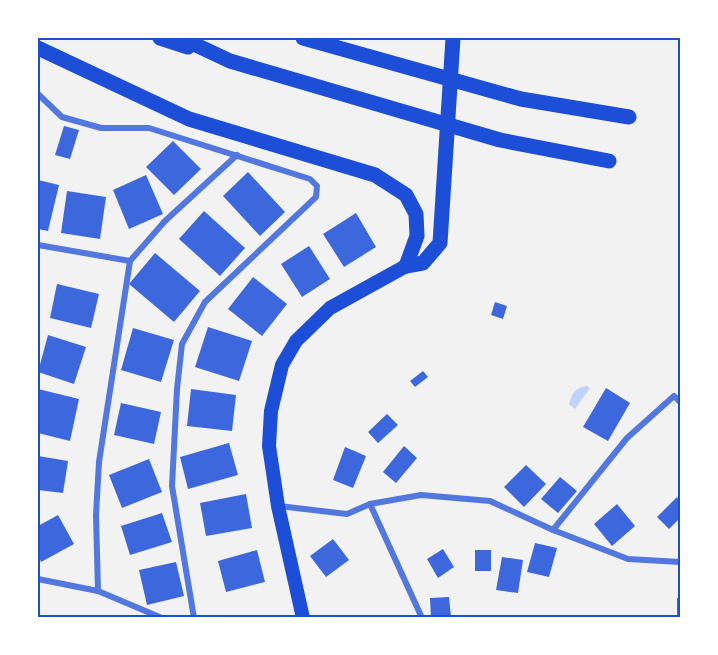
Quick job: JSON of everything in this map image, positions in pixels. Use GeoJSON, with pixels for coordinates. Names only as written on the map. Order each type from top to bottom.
{"type":"FeatureCollection","features":[{"type":"Feature","properties":{"kind":"highway"},"geometry":{"type":"LineString","coordinates":[[39,38],[142,98]]}},
{"type":"Feature","properties":{"kind":"highway"},"geometry":{"type":"LineString","coordinates":[[160,38],[230,61],[500,140],[609,161]]}},
{"type":"Feature","properties":{"kind":"highway"},"geometry":{"type":"LineString","coordinates":[[181,38],[230,61]]}},
{"type":"Feature","properties":{"kind":"highway"},"geometry":{"type":"LineString","coordinates":[[303,38],[521,99],[629,117]]}},
{"type":"Feature","properties":{"kind":"highway"},"geometry":{"type":"LineString","coordinates":[[406,266],[423,263],[440,243],[453,38]]}},
{"type":"Feature","properties":{"kind":"highway"},"geometry":{"type":"LineString","coordinates":[[38,48],[189,119],[375,175],[406,195],[416,214],[417,236],[406,266]]}},
{"type":"Feature","properties":{"kind":"main road"},"geometry":{"type":"LineString","coordinates":[[303,618],[278,506],[269,446],[270,411],[282,365],[296,341],[330,308],[406,266]]}},
{"type":"Feature","properties":{"kind":"street"},"geometry":{"type":"LineString","coordinates":[[38,94],[63,117],[101,128],[149,128],[310,179],[317,186],[316,197],[205,302],[182,344],[177,389],[172,486],[195,618]]}},
{"type":"Feature","properties":{"kind":"street"},"geometry":{"type":"LineString","coordinates":[[98,591],[96,515],[99,462],[130,261],[165,221],[237,155]]}},
{"type":"Feature","properties":{"kind":"street"},"geometry":{"type":"LineString","coordinates":[[38,245],[130,261]]}},
{"type":"Feature","properties":{"kind":"street"},"geometry":{"type":"LineString","coordinates":[[553,530],[627,438],[674,396],[681,393]]}},
{"type":"Feature","properties":{"kind":"street"},"geometry":{"type":"LineString","coordinates":[[674,396],[681,402]]}},
{"type":"Feature","properties":{"kind":"street"},"geometry":{"type":"LineString","coordinates":[[278,506],[347,514],[370,504],[421,495],[490,501],[553,530],[628,559],[681,562]]}},
{"type":"Feature","properties":{"kind":"street"},"geometry":{"type":"LineString","coordinates":[[370,504],[422,618]]}},
{"type":"Feature","properties":{"kind":"street"},"geometry":{"type":"LineString","coordinates":[[38,579],[98,591],[162,618]]}},
{"type":"Feature","properties":{"kind":"water"},"geometry":{"type":"Polygon","coordinates":[[[587,386],[590,388],[575,409],[569,404],[575,391],[587,386]]]}},
{"type":"Feature","properties":{"kind":"building"},"geometry":{"type":"Polygon","coordinates":[[[64,126],[79,130],[70,159],[55,155],[64,126]]]}},
{"type":"Feature","properties":{"kind":"building"},"geometry":{"type":"Polygon","coordinates":[[[173,141],[201,169],[174,195],[146,167],[173,141]]]}},
{"type":"Feature","properties":{"kind":"building"},"geometry":{"type":"Polygon","coordinates":[[[248,172],[285,212],[260,236],[223,196],[248,172]]]}},
{"type":"Feature","properties":{"kind":"building"},"geometry":{"type":"Polygon","coordinates":[[[146,175],[163,214],[129,229],[113,190],[146,175]]]}},
{"type":"Feature","properties":{"kind":"building"},"geometry":{"type":"Polygon","coordinates":[[[38,180],[59,185],[48,231],[38,229],[38,180]]]}},
{"type":"Feature","properties":{"kind":"building"},"geometry":{"type":"Polygon","coordinates":[[[67,191],[106,197],[100,239],[61,233],[67,191]]]}},
{"type":"Feature","properties":{"kind":"building"},"geometry":{"type":"Polygon","coordinates":[[[204,211],[245,248],[220,276],[179,239],[204,211]]]}},
{"type":"Feature","properties":{"kind":"building"},"geometry":{"type":"Polygon","coordinates":[[[356,213],[376,247],[344,267],[323,234],[356,213]]]}},
{"type":"Feature","properties":{"kind":"building"},"geometry":{"type":"Polygon","coordinates":[[[309,246],[330,279],[302,297],[281,264],[309,246]]]}},
{"type":"Feature","properties":{"kind":"building"},"geometry":{"type":"Polygon","coordinates":[[[155,253],[200,291],[174,322],[129,284],[155,253]]]}},
{"type":"Feature","properties":{"kind":"building"},"geometry":{"type":"Polygon","coordinates":[[[253,277],[287,304],[262,336],[228,309],[253,277]]]}},
{"type":"Feature","properties":{"kind":"building"},"geometry":{"type":"Polygon","coordinates":[[[57,284],[99,294],[91,328],[50,318],[57,284]]]}},
{"type":"Feature","properties":{"kind":"building"},"geometry":{"type":"Polygon","coordinates":[[[495,302],[507,306],[503,319],[491,315],[495,302]]]}},
{"type":"Feature","properties":{"kind":"building"},"geometry":{"type":"Polygon","coordinates":[[[208,327],[252,341],[239,381],[195,367],[208,327]]]}},
{"type":"Feature","properties":{"kind":"building"},"geometry":{"type":"Polygon","coordinates":[[[133,328],[174,340],[161,382],[121,370],[133,328]]]}},
{"type":"Feature","properties":{"kind":"building"},"geometry":{"type":"Polygon","coordinates":[[[48,335],[86,347],[74,384],[38,372],[48,335]]]}},
{"type":"Feature","properties":{"kind":"building"},"geometry":{"type":"Polygon","coordinates":[[[423,371],[428,377],[415,387],[410,381],[423,371]]]}},
{"type":"Feature","properties":{"kind":"building"},"geometry":{"type":"Polygon","coordinates":[[[606,388],[630,403],[608,441],[583,427],[606,388]]]}},
{"type":"Feature","properties":{"kind":"building"},"geometry":{"type":"Polygon","coordinates":[[[38,389],[79,399],[70,441],[38,433],[38,389]]]}},
{"type":"Feature","properties":{"kind":"building"},"geometry":{"type":"Polygon","coordinates":[[[191,389],[236,395],[232,431],[187,426],[191,389]]]}},
{"type":"Feature","properties":{"kind":"building"},"geometry":{"type":"Polygon","coordinates":[[[121,403],[161,412],[154,444],[114,435],[121,403]]]}},
{"type":"Feature","properties":{"kind":"building"},"geometry":{"type":"Polygon","coordinates":[[[387,414],[398,425],[378,443],[368,432],[387,414]]]}},
{"type":"Feature","properties":{"kind":"building"},"geometry":{"type":"Polygon","coordinates":[[[229,443],[238,475],[188,489],[180,457],[229,443]]]}},
{"type":"Feature","properties":{"kind":"building"},"geometry":{"type":"Polygon","coordinates":[[[404,446],[417,458],[396,483],[383,472],[404,446]]]}},
{"type":"Feature","properties":{"kind":"building"},"geometry":{"type":"Polygon","coordinates":[[[345,447],[366,456],[353,488],[333,480],[345,447]]]}},
{"type":"Feature","properties":{"kind":"building"},"geometry":{"type":"Polygon","coordinates":[[[38,456],[68,461],[63,493],[38,490],[38,456]]]}},
{"type":"Feature","properties":{"kind":"building"},"geometry":{"type":"Polygon","coordinates":[[[149,459],[162,492],[122,508],[109,475],[149,459]]]}},
{"type":"Feature","properties":{"kind":"building"},"geometry":{"type":"Polygon","coordinates":[[[526,465],[546,484],[524,507],[504,487],[526,465]]]}},
{"type":"Feature","properties":{"kind":"building"},"geometry":{"type":"Polygon","coordinates":[[[560,477],[577,491],[558,513],[541,499],[560,477]]]}},
{"type":"Feature","properties":{"kind":"building"},"geometry":{"type":"Polygon","coordinates":[[[246,494],[252,528],[206,536],[200,503],[246,494]]]}},
{"type":"Feature","properties":{"kind":"building"},"geometry":{"type":"Polygon","coordinates":[[[677,497],[680,501],[680,518],[669,529],[657,517],[677,497]]]}},
{"type":"Feature","properties":{"kind":"building"},"geometry":{"type":"Polygon","coordinates":[[[617,504],[635,526],[612,546],[594,524],[617,504]]]}},
{"type":"Feature","properties":{"kind":"building"},"geometry":{"type":"Polygon","coordinates":[[[162,513],[172,542],[130,555],[121,526],[162,513]]]}},
{"type":"Feature","properties":{"kind":"building"},"geometry":{"type":"Polygon","coordinates":[[[58,515],[74,544],[41,562],[38,554],[38,526],[58,515]]]}},
{"type":"Feature","properties":{"kind":"building"},"geometry":{"type":"Polygon","coordinates":[[[333,539],[349,560],[326,577],[310,556],[333,539]]]}},
{"type":"Feature","properties":{"kind":"building"},"geometry":{"type":"Polygon","coordinates":[[[535,543],[557,548],[549,577],[527,572],[535,543]]]}},
{"type":"Feature","properties":{"kind":"building"},"geometry":{"type":"Polygon","coordinates":[[[443,549],[454,567],[438,578],[427,559],[443,549]]]}},
{"type":"Feature","properties":{"kind":"building"},"geometry":{"type":"Polygon","coordinates":[[[257,550],[265,582],[226,592],[218,561],[257,550]]]}},
{"type":"Feature","properties":{"kind":"building"},"geometry":{"type":"Polygon","coordinates":[[[475,550],[491,550],[491,571],[475,571],[475,550]]]}},
{"type":"Feature","properties":{"kind":"building"},"geometry":{"type":"Polygon","coordinates":[[[502,557],[523,560],[518,593],[496,590],[502,557]]]}},
{"type":"Feature","properties":{"kind":"building"},"geometry":{"type":"Polygon","coordinates":[[[176,562],[184,596],[147,605],[139,570],[176,562]]]}},
{"type":"Feature","properties":{"kind":"building"},"geometry":{"type":"Polygon","coordinates":[[[449,597],[451,617],[431,618],[430,598],[449,597]]]}},
{"type":"Feature","properties":{"kind":"building"},"geometry":{"type":"Polygon","coordinates":[[[677,598],[680,598],[680,618],[677,618],[677,598]]]}}]}
